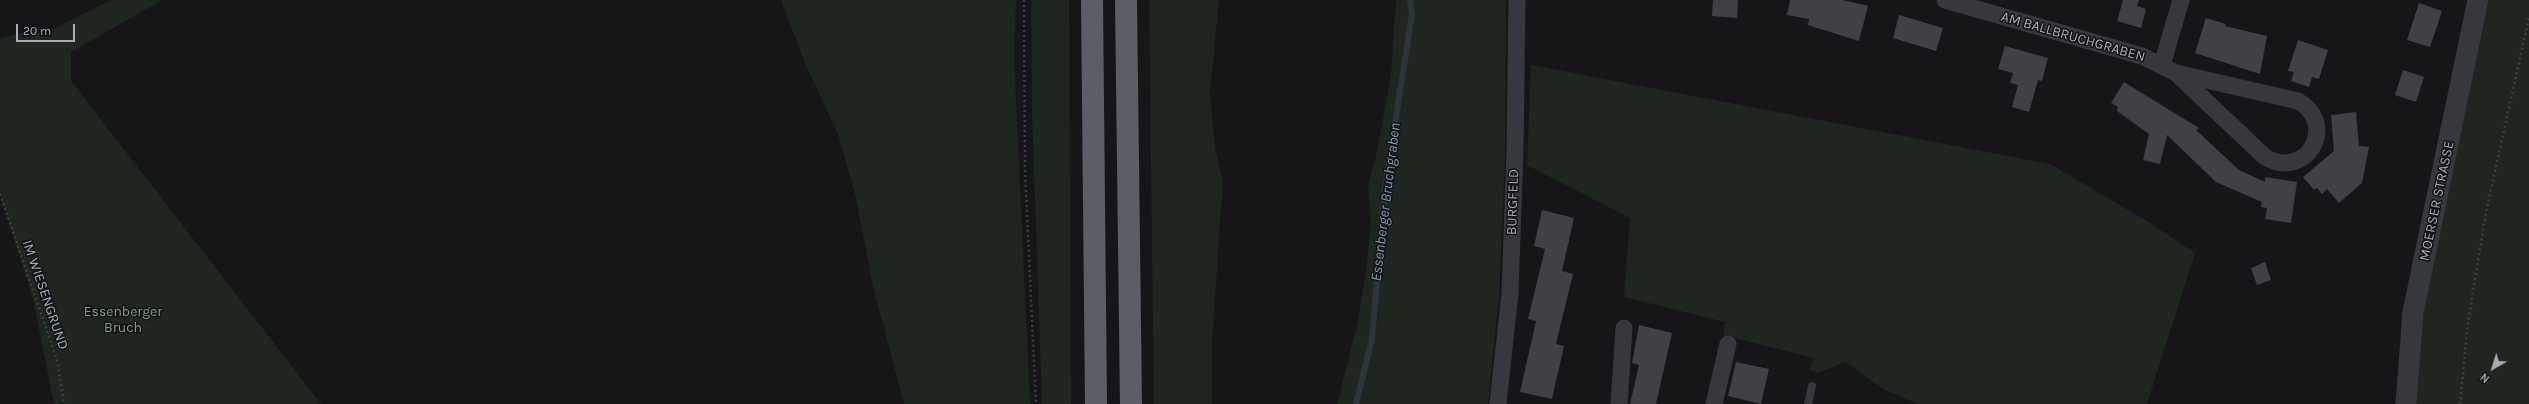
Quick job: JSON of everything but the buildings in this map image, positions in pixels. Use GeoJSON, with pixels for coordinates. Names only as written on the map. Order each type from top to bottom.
{"type":"FeatureCollection","features":[{"type":"Feature","properties":{"kind":"highway"},"geometry":{"type":"LineString","coordinates":[[1092,0],[1096,404]]}},
{"type":"Feature","properties":{"kind":"highway"},"geometry":{"type":"LineString","coordinates":[[1126,0],[1131,404]]}},
{"type":"Feature","properties":{"kind":"street","name":"BURGFELD"},"geometry":{"type":"LineString","coordinates":[[1498,404],[1510,293],[1515,151],[1517,0]]}},
{"type":"Feature","properties":{"kind":"street","name":"AM BALLBRUCHGRABEN"},"geometry":{"type":"LineString","coordinates":[[1945,0],[2142,56],[2162,65],[2176,73],[2270,160],[2284,164],[2295,162],[2306,155],[2314,144],[2317,130],[2314,118],[2308,108],[2298,101],[2176,73]]}},
{"type":"Feature","properties":{"kind":"street"},"geometry":{"type":"LineString","coordinates":[[2162,65],[2181,0]]}},
{"type":"Feature","properties":{"kind":"street","name":"MOERSER STRASSE"},"geometry":{"type":"LineString","coordinates":[[2406,404],[2413,312],[2478,0]]}},
{"type":"Feature","properties":{"kind":"street"},"geometry":{"type":"LineString","coordinates":[[1619,404],[1624,328]]}},
{"type":"Feature","properties":{"kind":"street"},"geometry":{"type":"LineString","coordinates":[[1714,404],[1728,344]]}},
{"type":"Feature","properties":{"kind":"lane"},"geometry":{"type":"LineString","coordinates":[[1808,404],[1812,386]]}},
{"type":"Feature","properties":{"kind":"path"},"geometry":{"type":"LineString","coordinates":[[1024,0],[1025,170],[1036,404]]}},
{"type":"Feature","properties":{"kind":"path"},"geometry":{"type":"LineString","coordinates":[[2460,404],[2468,322],[2486,212],[2529,17]]}},
{"type":"Feature","properties":{"kind":"path","name":"IM WIESENGRUND"},"geometry":{"type":"LineString","coordinates":[[0,194],[57,360],[64,404]]}},
{"type":"Feature","properties":{"kind":"green space","name":"Essenberger Bruch"},"geometry":{"type":"Polygon","coordinates":[[[111,0],[162,0],[71,52],[71,81],[321,404],[54,404],[32,295],[0,194],[0,39],[23,32],[45,33],[111,0]]]}},
{"type":"Feature","properties":{"kind":"green space"},"geometry":{"type":"Polygon","coordinates":[[[781,0],[1016,0],[1014,56],[1030,404],[904,404],[874,290],[855,194],[838,134],[805,63],[781,0]]]}},
{"type":"Feature","properties":{"kind":"green space"},"geometry":{"type":"Polygon","coordinates":[[[1031,0],[1069,0],[1071,404],[1042,404],[1032,112],[1031,0]]]}},
{"type":"Feature","properties":{"kind":"green space"},"geometry":{"type":"Polygon","coordinates":[[[1149,0],[1219,0],[1210,92],[1215,149],[1223,181],[1212,341],[1212,404],[1154,404],[1149,0]]]}},
{"type":"Feature","properties":{"kind":"green space"},"geometry":{"type":"Polygon","coordinates":[[[1396,0],[1506,0],[1505,160],[1499,294],[1488,404],[1337,404],[1357,324],[1366,272],[1371,222],[1368,185],[1377,152],[1391,74],[1396,0]]]}},
{"type":"Feature","properties":{"kind":"green space"},"geometry":{"type":"Polygon","coordinates":[[[2489,0],[2529,0],[2529,404],[2416,404],[2422,315],[2489,0]]]}},
{"type":"Feature","properties":{"kind":"green space"},"geometry":{"type":"Polygon","coordinates":[[[1531,65],[2050,164],[2147,221],[2195,253],[2147,404],[1918,404],[1885,390],[1845,362],[1818,373],[1809,370],[1814,358],[1723,335],[1725,322],[1624,297],[1630,218],[1527,165],[1531,65]]]}},
{"type":"Feature","properties":{"kind":"waterway","name":"Essenberger Bruchgraben"},"geometry":{"type":"LineString","coordinates":[[1356,404],[1372,339],[1385,188],[1412,14],[1410,0]]}}]}
